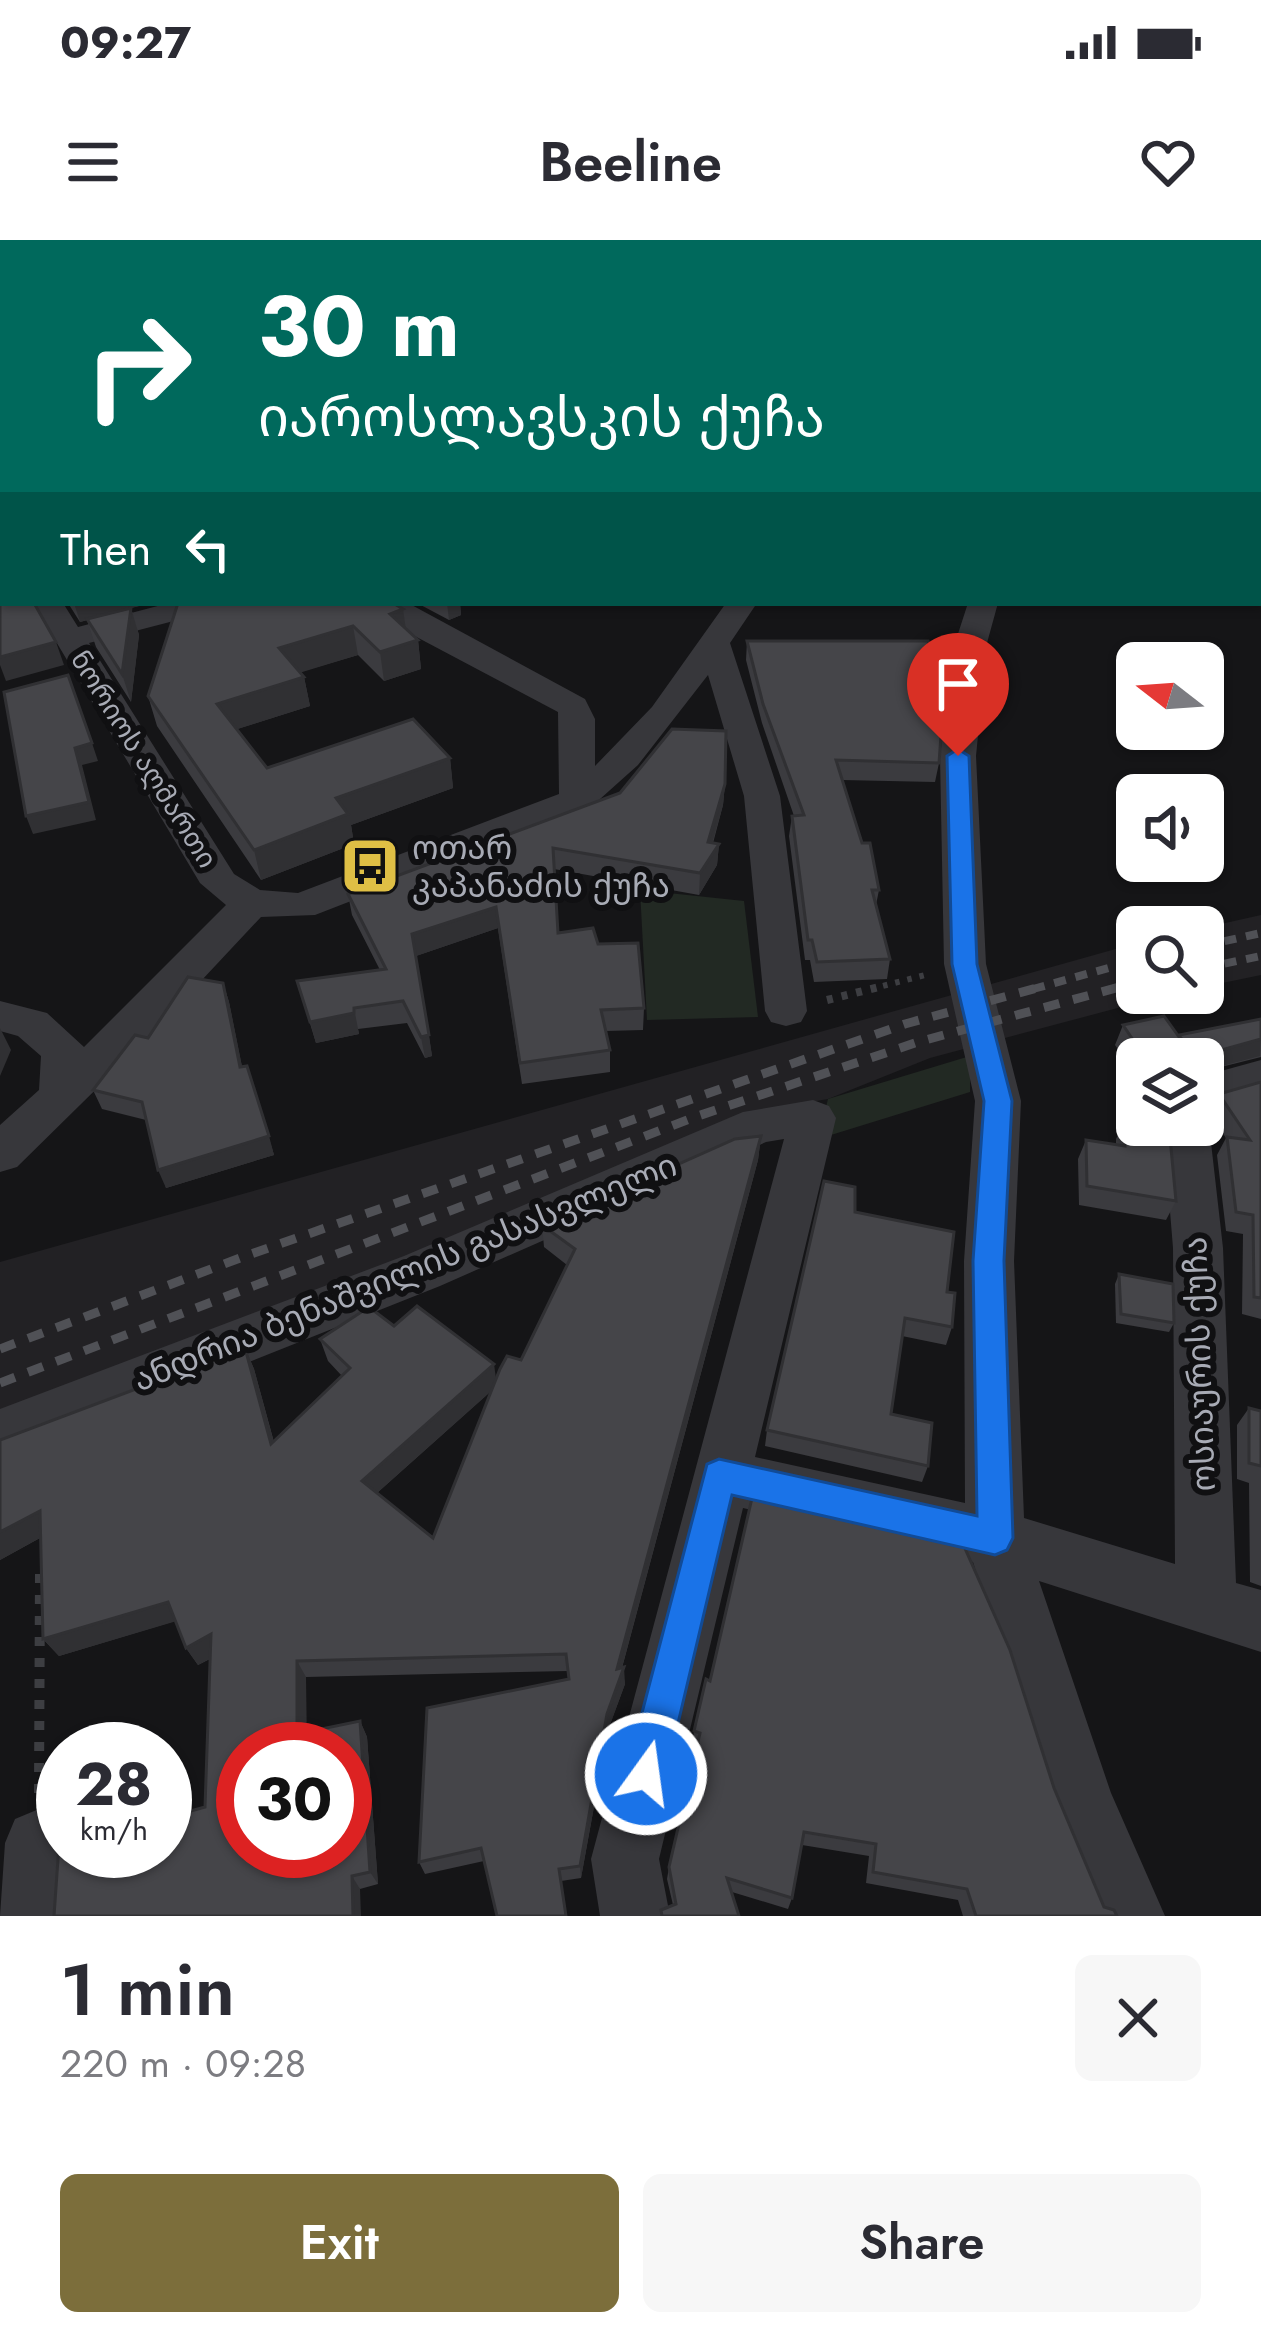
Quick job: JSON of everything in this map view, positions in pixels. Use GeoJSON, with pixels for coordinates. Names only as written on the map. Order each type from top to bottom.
{"type":"FeatureCollection","features":[{"type":"Feature","properties":{"kind":"street","name":"ნორიოს აღმართი"},"geometry":{"type":"LineString","coordinates":[[50,606],[70,639],[80,676],[220,883],[251,904]]}},
{"type":"Feature","properties":{"kind":"street"},"geometry":{"type":"LineString","coordinates":[[70,639],[195,606]]}},
{"type":"Feature","properties":{"kind":"street"},"geometry":{"type":"LineString","coordinates":[[394,606],[403,616],[573,706],[578,719],[577,800]]}},
{"type":"Feature","properties":{"kind":"street"},"geometry":{"type":"LineString","coordinates":[[0,1154],[251,904],[301,906],[577,800],[626,758],[740,606]]}},
{"type":"Feature","properties":{"kind":"street"},"geometry":{"type":"LineString","coordinates":[[967,630],[958,756],[965,964],[998,1101],[989,1261],[995,1538],[1080,1800],[1130,1916]]}},
{"type":"Feature","properties":{"kind":"street"},"geometry":{"type":"LineString","coordinates":[[715,642],[761,642]]}},
{"type":"Feature","properties":{"kind":"street"},"geometry":{"type":"LineString","coordinates":[[715,642],[762,796],[786,1011]]}},
{"type":"Feature","properties":{"kind":"street"},"geometry":{"type":"LineString","coordinates":[[0,1016],[32,1024],[64,1050],[61,1095]]}},
{"type":"Feature","properties":{"kind":"street"},"geometry":{"type":"LineString","coordinates":[[1224,1087],[1261,1077]]}},
{"type":"Feature","properties":{"kind":"street","name":"ანდრია ბენაშვილის გასასვლელი"},"geometry":{"type":"LineString","coordinates":[[0,1435],[422,1271],[760,1125],[813,1118],[719,1476]]}},
{"type":"Feature","properties":{"kind":"street","name":"ოსიაურის ქუჩა"},"geometry":{"type":"LineString","coordinates":[[1188,1146],[1233,1612]]}},
{"type":"Feature","properties":{"kind":"street"},"geometry":{"type":"LineString","coordinates":[[635,1916],[626,1858],[719,1476],[995,1538],[1233,1612]]}},
{"type":"Feature","properties":{"kind":"street"},"geometry":{"type":"LineString","coordinates":[[31,1916],[36,1870]]}},
{"type":"Feature","properties":{"kind":"path"},"geometry":{"type":"LineString","coordinates":[[786,1011],[965,964]]}},
{"type":"Feature","properties":{"kind":"path"},"geometry":{"type":"LineString","coordinates":[[39,1722],[40,1572]]}},
{"type":"Feature","properties":{"kind":"shaded area"},"geometry":{"type":"Polygon","coordinates":[[[640,890],[744,901],[758,1017],[647,1020],[640,890]]]}},
{"type":"Feature","properties":{"kind":"shaded area"},"geometry":{"type":"Polygon","coordinates":[[[1261,915],[1261,975],[1224,983],[1224,923],[1261,915]]]}},
{"type":"Feature","properties":{"kind":"shaded area"},"geometry":{"type":"Polygon","coordinates":[[[1116,949],[1116,1008],[930,1058],[828,1099],[752,1112],[0,1428],[0,1262],[1116,949]]]}},
{"type":"Feature","properties":{"kind":"shaded area"},"geometry":{"type":"Polygon","coordinates":[[[970,1056],[970,1092],[818,1139],[828,1099],[970,1056]]]}},
{"type":"Feature","properties":{"kind":"building"},"geometry":{"type":"Polygon","coordinates":[[[0,606],[36,606],[56,642],[0,657],[0,606]]]}},
{"type":"Feature","properties":{"kind":"building"},"geometry":{"type":"Polygon","coordinates":[[[177,606],[398,606],[403,609],[390,614],[418,640],[380,652],[353,626],[279,648],[304,677],[217,704],[267,768],[413,719],[450,758],[336,798],[348,814],[254,850],[148,696],[177,606]]]}},
{"type":"Feature","properties":{"kind":"building"},"geometry":{"type":"Polygon","coordinates":[[[131,608],[122,674],[87,619],[131,608]]]}},
{"type":"Feature","properties":{"kind":"building"},"geometry":{"type":"Polygon","coordinates":[[[747,641],[928,641],[943,708],[939,763],[836,760],[862,843],[870,843],[879,890],[872,890],[890,959],[817,962],[812,940],[808,940],[792,816],[804,815],[763,704],[747,641]]]}},
{"type":"Feature","properties":{"kind":"building"},"geometry":{"type":"Polygon","coordinates":[[[68,675],[92,743],[75,748],[89,802],[26,816],[4,692],[68,675]]]}},
{"type":"Feature","properties":{"kind":"building"},"geometry":{"type":"Polygon","coordinates":[[[672,729],[726,731],[725,784],[708,842],[719,844],[700,873],[553,848],[558,933],[593,928],[598,944],[638,943],[644,1008],[601,1010],[610,1050],[520,1063],[496,907],[412,934],[429,1035],[421,1037],[403,1001],[354,1008],[354,1013],[310,1022],[297,981],[386,969],[348,894],[620,793],[672,729]]]}},
{"type":"Feature","properties":{"kind":"building"},"geometry":{"type":"Polygon","coordinates":[[[188,977],[223,983],[240,1067],[247,1066],[269,1136],[158,1170],[142,1102],[93,1090],[135,1035],[148,1038],[188,977]]]}},
{"type":"Feature","properties":{"kind":"building"},"geometry":{"type":"Polygon","coordinates":[[[1164,1016],[1180,1038],[1132,1038],[1123,1025],[1164,1016]]]}},
{"type":"Feature","properties":{"kind":"building"},"geometry":{"type":"Polygon","coordinates":[[[1261,1019],[1261,1039],[1224,1049],[1224,1038],[1179,1035],[1261,1019]]]}},
{"type":"Feature","properties":{"kind":"building"},"geometry":{"type":"Polygon","coordinates":[[[1261,1082],[1261,1298],[1254,1297],[1253,1215],[1236,1212],[1227,1137],[1250,1140],[1224,1101],[1224,1093],[1261,1082]]]}},
{"type":"Feature","properties":{"kind":"building"},"geometry":{"type":"Polygon","coordinates":[[[761,1136],[617,1669],[624,1667],[607,1714],[580,1866],[559,1869],[566,1916],[497,1916],[481,1848],[419,1862],[427,1708],[569,1679],[566,1654],[297,1661],[297,1722],[216,1722],[216,1878],[352,1878],[353,1916],[54,1916],[57,1878],[192,1878],[192,1811],[205,1807],[211,1634],[186,1648],[168,1602],[43,1639],[40,1511],[0,1532],[0,1440],[245,1348],[271,1444],[350,1368],[320,1339],[369,1307],[394,1326],[417,1306],[494,1364],[362,1481],[433,1538],[500,1369],[507,1356],[521,1360],[575,1249],[542,1225],[735,1139],[761,1136]]]}},
{"type":"Feature","properties":{"kind":"building"},"geometry":{"type":"Polygon","coordinates":[[[1086,1140],[1116,1146],[1171,1146],[1176,1201],[1087,1186],[1086,1140]]]}},
{"type":"Feature","properties":{"kind":"building"},"geometry":{"type":"Polygon","coordinates":[[[824,1181],[855,1187],[855,1212],[954,1232],[947,1292],[955,1293],[952,1327],[905,1318],[891,1414],[932,1423],[928,1466],[767,1430],[824,1181]]]}},
{"type":"Feature","properties":{"kind":"building"},"geometry":{"type":"Polygon","coordinates":[[[1119,1274],[1173,1284],[1174,1323],[1121,1314],[1119,1274]]]}},
{"type":"Feature","properties":{"kind":"building"},"geometry":{"type":"Polygon","coordinates":[[[1249,1408],[1261,1411],[1261,1466],[1249,1463],[1249,1408]]]}},
{"type":"Feature","properties":{"kind":"building"},"geometry":{"type":"Polygon","coordinates":[[[752,1498],[963,1544],[1010,1650],[1054,1788],[1104,1907],[1117,1916],[976,1916],[967,1889],[873,1872],[876,1844],[804,1832],[792,1898],[727,1878],[739,1916],[662,1916],[661,1910],[676,1904],[669,1867],[700,1733],[694,1731],[752,1498]]]}},
{"type":"Feature","properties":{"kind":"railway"},"geometry":{"type":"LineString","coordinates":[[1224,941],[1261,933]]}},
{"type":"Feature","properties":{"kind":"railway"},"geometry":{"type":"LineString","coordinates":[[1224,964],[1261,956]]}},
{"type":"Feature","properties":{"kind":"railway"},"geometry":{"type":"LineString","coordinates":[[1033,989],[1116,966]]}},
{"type":"Feature","properties":{"kind":"railway"},"geometry":{"type":"LineString","coordinates":[[0,1349],[240,1258],[905,1024],[1044,986]]}},
{"type":"Feature","properties":{"kind":"railway"},"geometry":{"type":"LineString","coordinates":[[0,1383],[695,1117],[918,1042],[1116,988]]}},
{"type":"Feature","properties":{"kind":"railway"},"geometry":{"type":"LineString","coordinates":[[1112,989],[1116,988]]}},
{"type":"Feature","properties":{"kind":"place","name":"ოთარ კაპანაძის ქუჩა"},"geometry":{"type":"Point","coordinates":[370,866]}},
{"type":"Feature","properties":{"kind":"route"},"geometry":{"type":"LineString","coordinates":[[646,1774],[719,1476],[995,1538],[989,1261],[998,1101],[965,964],[958,756]]}}]}
